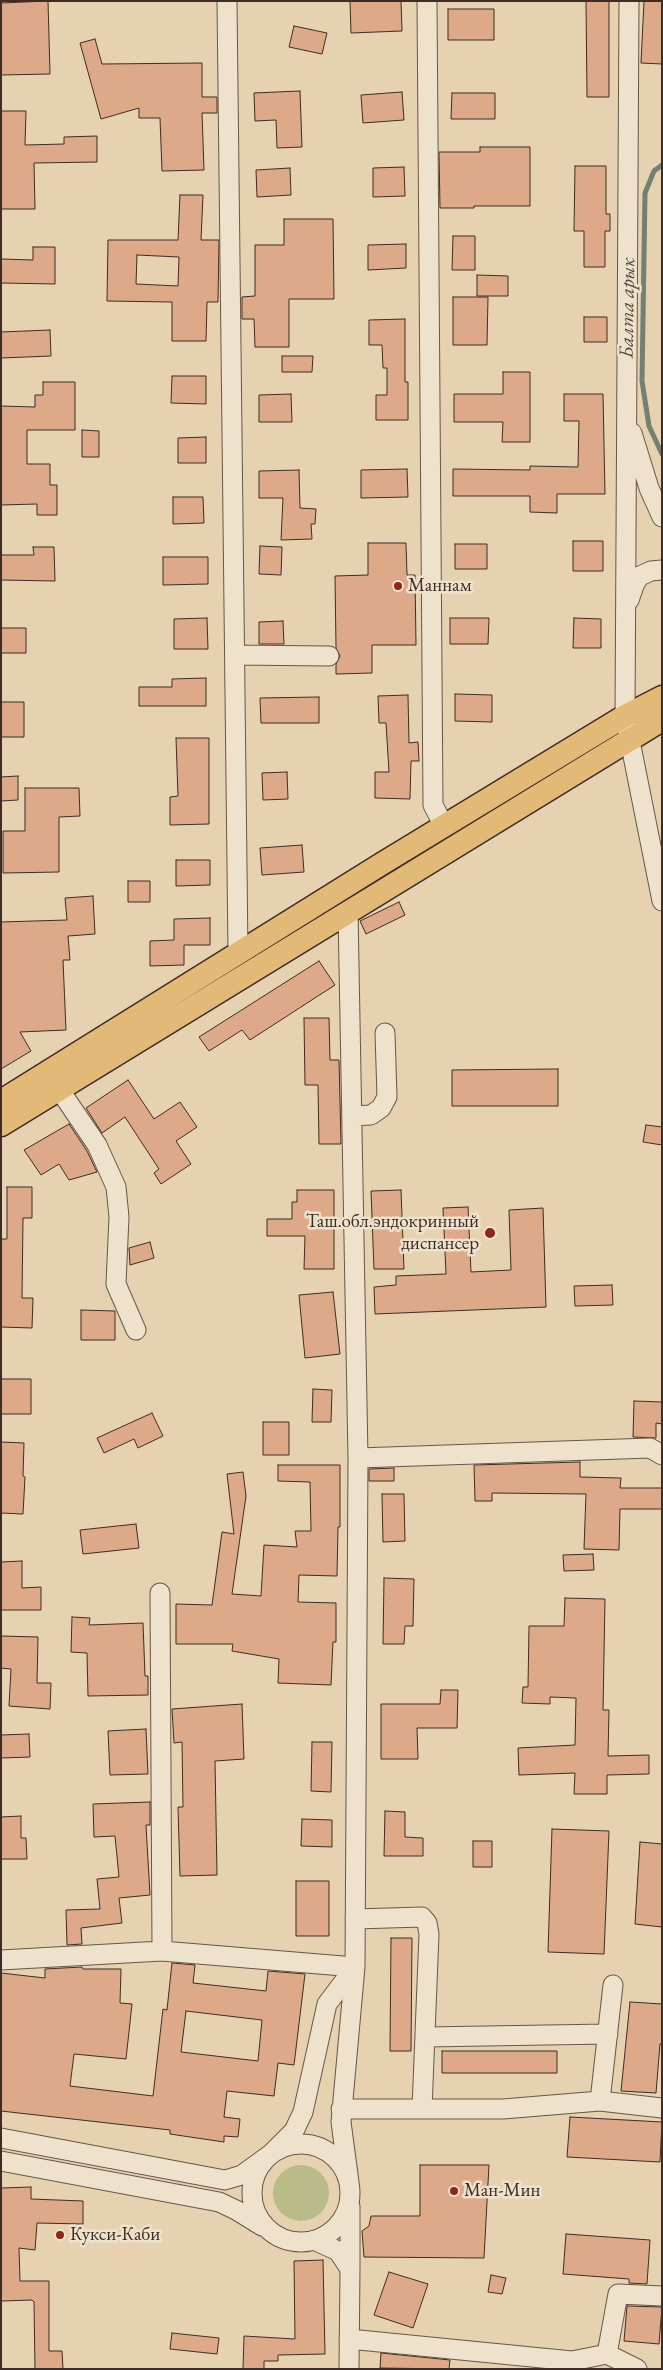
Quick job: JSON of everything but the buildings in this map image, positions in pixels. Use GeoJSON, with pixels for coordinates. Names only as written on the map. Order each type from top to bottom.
{"type":"FeatureCollection","features":[{"type":"Feature","properties":{"kind":"main road"},"geometry":{"type":"LineString","coordinates":[[1,1101],[444,826],[625,716],[662,697]]}},
{"type":"Feature","properties":{"kind":"main road"},"geometry":{"type":"LineString","coordinates":[[1,1125],[662,720]]}},
{"type":"Feature","properties":{"kind":"street"},"geometry":{"type":"LineString","coordinates":[[227,1],[238,953]]}},
{"type":"Feature","properties":{"kind":"street"},"geometry":{"type":"LineString","coordinates":[[427,1],[433,805],[444,826]]}},
{"type":"Feature","properties":{"kind":"street"},"geometry":{"type":"LineString","coordinates":[[629,1],[625,716],[628,741],[662,901]]}},
{"type":"Feature","properties":{"kind":"street"},"geometry":{"type":"LineString","coordinates":[[627,418],[649,488],[662,516]]}},
{"type":"Feature","properties":{"kind":"street"},"geometry":{"type":"LineString","coordinates":[[626,608],[635,583],[640,576],[651,571],[662,570]]}},
{"type":"Feature","properties":{"kind":"street"},"geometry":{"type":"LineString","coordinates":[[235,655],[329,656]]}},
{"type":"Feature","properties":{"kind":"street"},"geometry":{"type":"LineString","coordinates":[[348,911],[358,1458],[354,1967],[341,2108],[342,2131],[350,2188],[349,2369]]}},
{"type":"Feature","properties":{"kind":"street"},"geometry":{"type":"LineString","coordinates":[[352,1116],[371,1115],[381,1108],[387,1097],[385,1033]]}},
{"type":"Feature","properties":{"kind":"street"},"geometry":{"type":"LineString","coordinates":[[59,1089],[97,1145],[116,1187],[119,1217],[116,1284],[136,1330]]}},
{"type":"Feature","properties":{"kind":"street"},"geometry":{"type":"LineString","coordinates":[[358,1458],[650,1448],[662,1455]]}},
{"type":"Feature","properties":{"kind":"street"},"geometry":{"type":"LineString","coordinates":[[160,1592],[162,1951]]}},
{"type":"Feature","properties":{"kind":"street"},"geometry":{"type":"LineString","coordinates":[[355,1919],[422,1917],[427,1923],[429,1934],[422,2109]]}},
{"type":"Feature","properties":{"kind":"street"},"geometry":{"type":"LineString","coordinates":[[1,1960],[162,1951],[354,1967]]}},
{"type":"Feature","properties":{"kind":"street"},"geometry":{"type":"LineString","coordinates":[[270,2231],[260,2220],[254,2207],[252,2192],[254,2178],[260,2164],[294,2131],[303,2112],[326,2004],[354,1967]]}},
{"type":"Feature","properties":{"kind":"street"},"geometry":{"type":"LineString","coordinates":[[600,2101],[613,1985]]}},
{"type":"Feature","properties":{"kind":"street"},"geometry":{"type":"LineString","coordinates":[[426,2037],[608,2034]]}},
{"type":"Feature","properties":{"kind":"street"},"geometry":{"type":"LineString","coordinates":[[341,2108],[503,2110],[600,2101],[662,2108]]}},
{"type":"Feature","properties":{"kind":"street"},"geometry":{"type":"LineString","coordinates":[[1,2138],[226,2180],[242,2175],[285,2146],[302,2143],[318,2146],[332,2154],[343,2167],[350,2188],[347,2210],[340,2223],[328,2234],[314,2240],[291,2240],[270,2231],[219,2202],[1,2160]]}},
{"type":"Feature","properties":{"kind":"street"},"geometry":{"type":"LineString","coordinates":[[314,2240],[338,2251],[350,2269]]}},
{"type":"Feature","properties":{"kind":"street"},"geometry":{"type":"LineString","coordinates":[[607,2354],[618,2294],[662,2296]]}},
{"type":"Feature","properties":{"kind":"street"},"geometry":{"type":"LineString","coordinates":[[350,2339],[572,2360],[607,2354],[637,2369]]}},
{"type":"Feature","properties":{"kind":"green space"},"geometry":{"type":"Polygon","coordinates":[[[301,2165],[312,2167],[321,2173],[327,2182],[329,2193],[327,2204],[321,2213],[312,2219],[301,2221],[290,2219],[281,2213],[275,2204],[273,2193],[275,2182],[281,2173],[290,2167],[301,2165]]]}},
{"type":"Feature","properties":{"kind":"waterway","name":"Балта арык"},"geometry":{"type":"LineString","coordinates":[[662,165],[654,171],[645,193],[642,381],[649,426],[662,454]]}},
{"type":"Feature","properties":{"kind":"place","name":"Маннам"},"geometry":{"type":"Point","coordinates":[398,586]}},
{"type":"Feature","properties":{"kind":"place","name":"Таш.обл.эндокринный диспансер"},"geometry":{"type":"Point","coordinates":[490,1233]}},
{"type":"Feature","properties":{"kind":"place","name":"Ман-Мин"},"geometry":{"type":"Point","coordinates":[454,2191]}},
{"type":"Feature","properties":{"kind":"place","name":"Кукси-Каби"},"geometry":{"type":"Point","coordinates":[60,2235]}}]}
